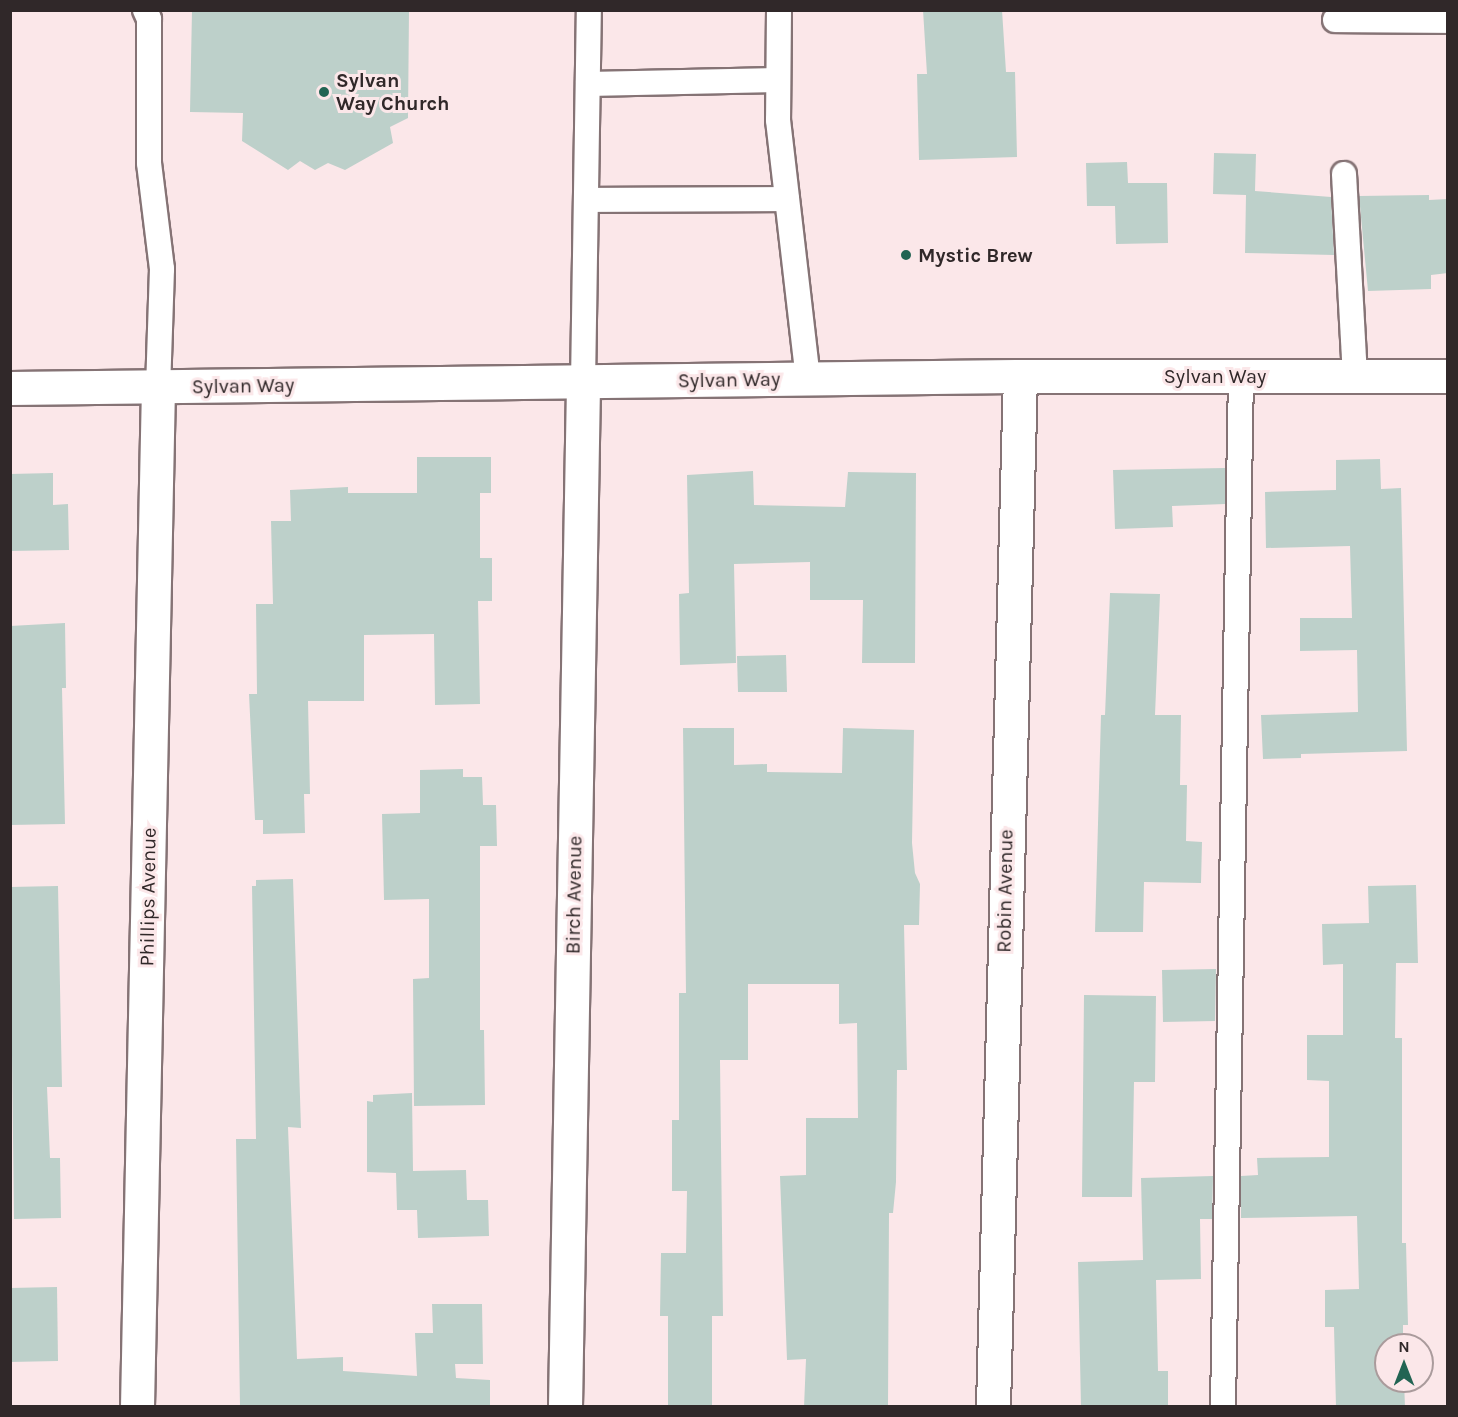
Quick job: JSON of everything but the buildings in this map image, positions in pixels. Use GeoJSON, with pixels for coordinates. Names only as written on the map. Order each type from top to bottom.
{"type":"FeatureCollection","features":[{"type":"Feature","properties":{"kind":"street","name":"Sylvan Way"},"geometry":{"type":"LineString","coordinates":[[10,388],[583,383],[1020,376],[1448,376]]}},
{"type":"Feature","properties":{"kind":"street","name":"Robin Avenue"},"geometry":{"type":"LineString","coordinates":[[993,1407],[1020,376]]}},
{"type":"Feature","properties":{"kind":"street","name":"Birch Avenue"},"geometry":{"type":"LineString","coordinates":[[565,1407],[583,383]]}},
{"type":"Feature","properties":{"kind":"street","name":"Phillips Avenue"},"geometry":{"type":"LineString","coordinates":[[137,1407],[158,387]]}},
{"type":"Feature","properties":{"kind":"lane"},"geometry":{"type":"LineString","coordinates":[[145,10],[149,19],[149,163],[162,269],[158,387]]}},
{"type":"Feature","properties":{"kind":"lane"},"geometry":{"type":"LineString","coordinates":[[583,383],[589,10]]}},
{"type":"Feature","properties":{"kind":"lane"},"geometry":{"type":"LineString","coordinates":[[779,10],[778,120],[808,379]]}},
{"type":"Feature","properties":{"kind":"lane"},"geometry":{"type":"LineString","coordinates":[[1335,20],[1448,21]]}},
{"type":"Feature","properties":{"kind":"lane"},"geometry":{"type":"LineString","coordinates":[[588,84],[778,80]]}},
{"type":"Feature","properties":{"kind":"lane"},"geometry":{"type":"LineString","coordinates":[[1344,174],[1355,376]]}},
{"type":"Feature","properties":{"kind":"lane"},"geometry":{"type":"LineString","coordinates":[[586,200],[787,199]]}},
{"type":"Feature","properties":{"kind":"lane"},"geometry":{"type":"LineString","coordinates":[[1223,1407],[1241,376]]}},
{"type":"Feature","properties":{"kind":"place","name":"Sylvan Way Church"},"geometry":{"type":"Point","coordinates":[324,92]}},
{"type":"Feature","properties":{"kind":"place","name":"Mystic Brew"},"geometry":{"type":"Point","coordinates":[906,255]}}]}
